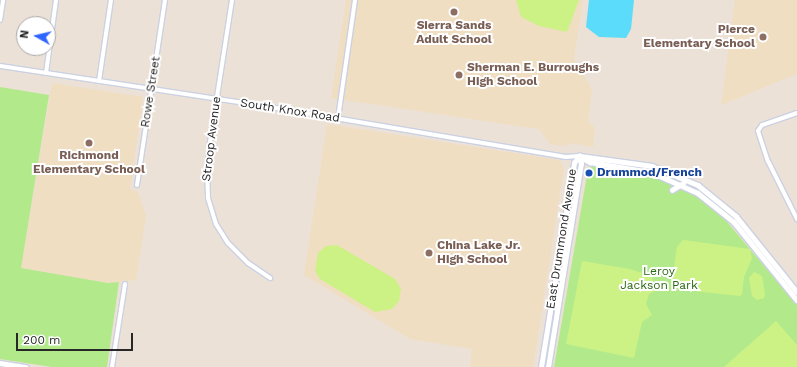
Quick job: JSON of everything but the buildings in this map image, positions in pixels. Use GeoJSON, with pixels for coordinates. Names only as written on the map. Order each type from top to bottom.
{"type":"FeatureCollection","features":[{"type":"Feature","properties":{"kind":"street"},"geometry":{"type":"LineString","coordinates":[[0,20],[3,0]]}},
{"type":"Feature","properties":{"kind":"street"},"geometry":{"type":"LineString","coordinates":[[46,73],[56,0]]}},
{"type":"Feature","properties":{"kind":"street"},"geometry":{"type":"LineString","coordinates":[[99,81],[111,0]]}},
{"type":"Feature","properties":{"kind":"street","name":"Rowe Street"},"geometry":{"type":"LineString","coordinates":[[137,185],[165,0]]}},
{"type":"Feature","properties":{"kind":"street","name":"Stroop Avenue"},"geometry":{"type":"LineString","coordinates":[[232,0],[207,168],[210,209],[228,243],[248,263],[270,278]]}},
{"type":"Feature","properties":{"kind":"street"},"geometry":{"type":"LineString","coordinates":[[338,118],[355,0]]}},
{"type":"Feature","properties":{"kind":"street","name":"South Knox Road"},"geometry":{"type":"LineString","coordinates":[[0,66],[338,118],[566,157],[579,156]]}},
{"type":"Feature","properties":{"kind":"street"},"geometry":{"type":"LineString","coordinates":[[797,118],[796,113],[762,126],[758,133],[768,162],[797,219]]}},
{"type":"Feature","properties":{"kind":"street"},"geometry":{"type":"LineString","coordinates":[[579,156],[590,162],[651,172],[681,184],[711,201],[734,222],[797,300]]}},
{"type":"Feature","properties":{"kind":"street"},"geometry":{"type":"LineString","coordinates":[[579,156],[637,163],[664,169],[698,185],[726,206],[797,292]]}},
{"type":"Feature","properties":{"kind":"street","name":"East Drummond Avenue"},"geometry":{"type":"LineString","coordinates":[[541,367],[574,163],[579,156]]}},
{"type":"Feature","properties":{"kind":"street","name":"East Drummond Avenue"},"geometry":{"type":"LineString","coordinates":[[548,367],[581,164],[579,156]]}},
{"type":"Feature","properties":{"kind":"street"},"geometry":{"type":"LineString","coordinates":[[672,190],[681,184],[687,183],[726,206]]}},
{"type":"Feature","properties":{"kind":"street"},"geometry":{"type":"LineString","coordinates":[[112,367],[125,284]]}},
{"type":"Feature","properties":{"kind":"street"},"geometry":{"type":"LineString","coordinates":[[0,363],[26,367]]}},
{"type":"Feature","properties":{"kind":"shaded area","name":"Sherman E. Burroughs High School"},"geometry":{"type":"Polygon","coordinates":[[[346,0],[583,0],[574,59],[592,89],[588,121],[595,128],[593,147],[571,143],[567,146],[550,144],[539,129],[331,98],[346,0]]]}},
{"type":"Feature","properties":{"kind":"shaded area","name":"Pierce Elementary School"},"geometry":{"type":"Polygon","coordinates":[[[735,0],[797,0],[797,74],[721,105],[735,0]]]}},
{"type":"Feature","properties":{"kind":"shaded area","name":"Richmond Elementary School"},"geometry":{"type":"Polygon","coordinates":[[[52,83],[143,97],[130,189],[138,192],[146,216],[136,280],[108,283],[21,268],[52,83]]]}},
{"type":"Feature","properties":{"kind":"shaded area","name":"China Lake Jr. High School"},"geometry":{"type":"Polygon","coordinates":[[[327,124],[559,160],[564,168],[533,367],[470,367],[472,349],[410,339],[304,275],[327,124]]]}},
{"type":"Feature","properties":{"kind":"green space"},"geometry":{"type":"Polygon","coordinates":[[[516,0],[579,0],[567,32],[539,26],[521,17],[516,0]]]}},
{"type":"Feature","properties":{"kind":"green space"},"geometry":{"type":"Polygon","coordinates":[[[0,87],[49,95],[21,268],[108,283],[119,282],[107,367],[52,367],[0,359],[0,87]]]}},
{"type":"Feature","properties":{"kind":"green space","name":"Leroy Jackson Park"},"geometry":{"type":"Polygon","coordinates":[[[593,166],[660,179],[699,198],[723,217],[797,305],[797,367],[554,367],[588,169],[593,166]]]}},
{"type":"Feature","properties":{"kind":"green space"},"geometry":{"type":"Polygon","coordinates":[[[683,240],[750,249],[752,258],[744,277],[742,294],[740,296],[694,291],[692,286],[672,281],[677,247],[683,240]]]}},
{"type":"Feature","properties":{"kind":"green space"},"geometry":{"type":"Polygon","coordinates":[[[337,245],[395,279],[401,289],[399,301],[392,309],[375,312],[320,279],[315,271],[318,253],[326,246],[337,245]]]}},
{"type":"Feature","properties":{"kind":"green space"},"geometry":{"type":"Polygon","coordinates":[[[582,261],[630,269],[652,276],[655,291],[649,294],[646,304],[652,315],[642,322],[634,358],[566,344],[582,261]]]}},
{"type":"Feature","properties":{"kind":"green space"},"geometry":{"type":"Polygon","coordinates":[[[754,272],[762,276],[765,294],[764,298],[757,300],[752,296],[749,278],[754,272]]]}},
{"type":"Feature","properties":{"kind":"green space"},"geometry":{"type":"Polygon","coordinates":[[[776,321],[797,345],[797,367],[724,367],[776,321]]]}},
{"type":"Feature","properties":{"kind":"water"},"geometry":{"type":"Polygon","coordinates":[[[589,0],[634,0],[631,29],[626,38],[599,37],[586,27],[589,0]]]}},
{"type":"Feature","properties":{"kind":"place","name":"Sierra Sands Adult School"},"geometry":{"type":"Point","coordinates":[454,12]}},
{"type":"Feature","properties":{"kind":"place","name":"Pierce Elementary School"},"geometry":{"type":"Point","coordinates":[763,37]}},
{"type":"Feature","properties":{"kind":"place","name":"Sherman E. Burroughs High School"},"geometry":{"type":"Point","coordinates":[459,75]}},
{"type":"Feature","properties":{"kind":"place","name":"Richmond Elementary School"},"geometry":{"type":"Point","coordinates":[89,143]}},
{"type":"Feature","properties":{"kind":"place","name":"Drummod/French"},"geometry":{"type":"Point","coordinates":[589,173]}},
{"type":"Feature","properties":{"kind":"place","name":"China Lake Jr. High School"},"geometry":{"type":"Point","coordinates":[429,253]}}]}
